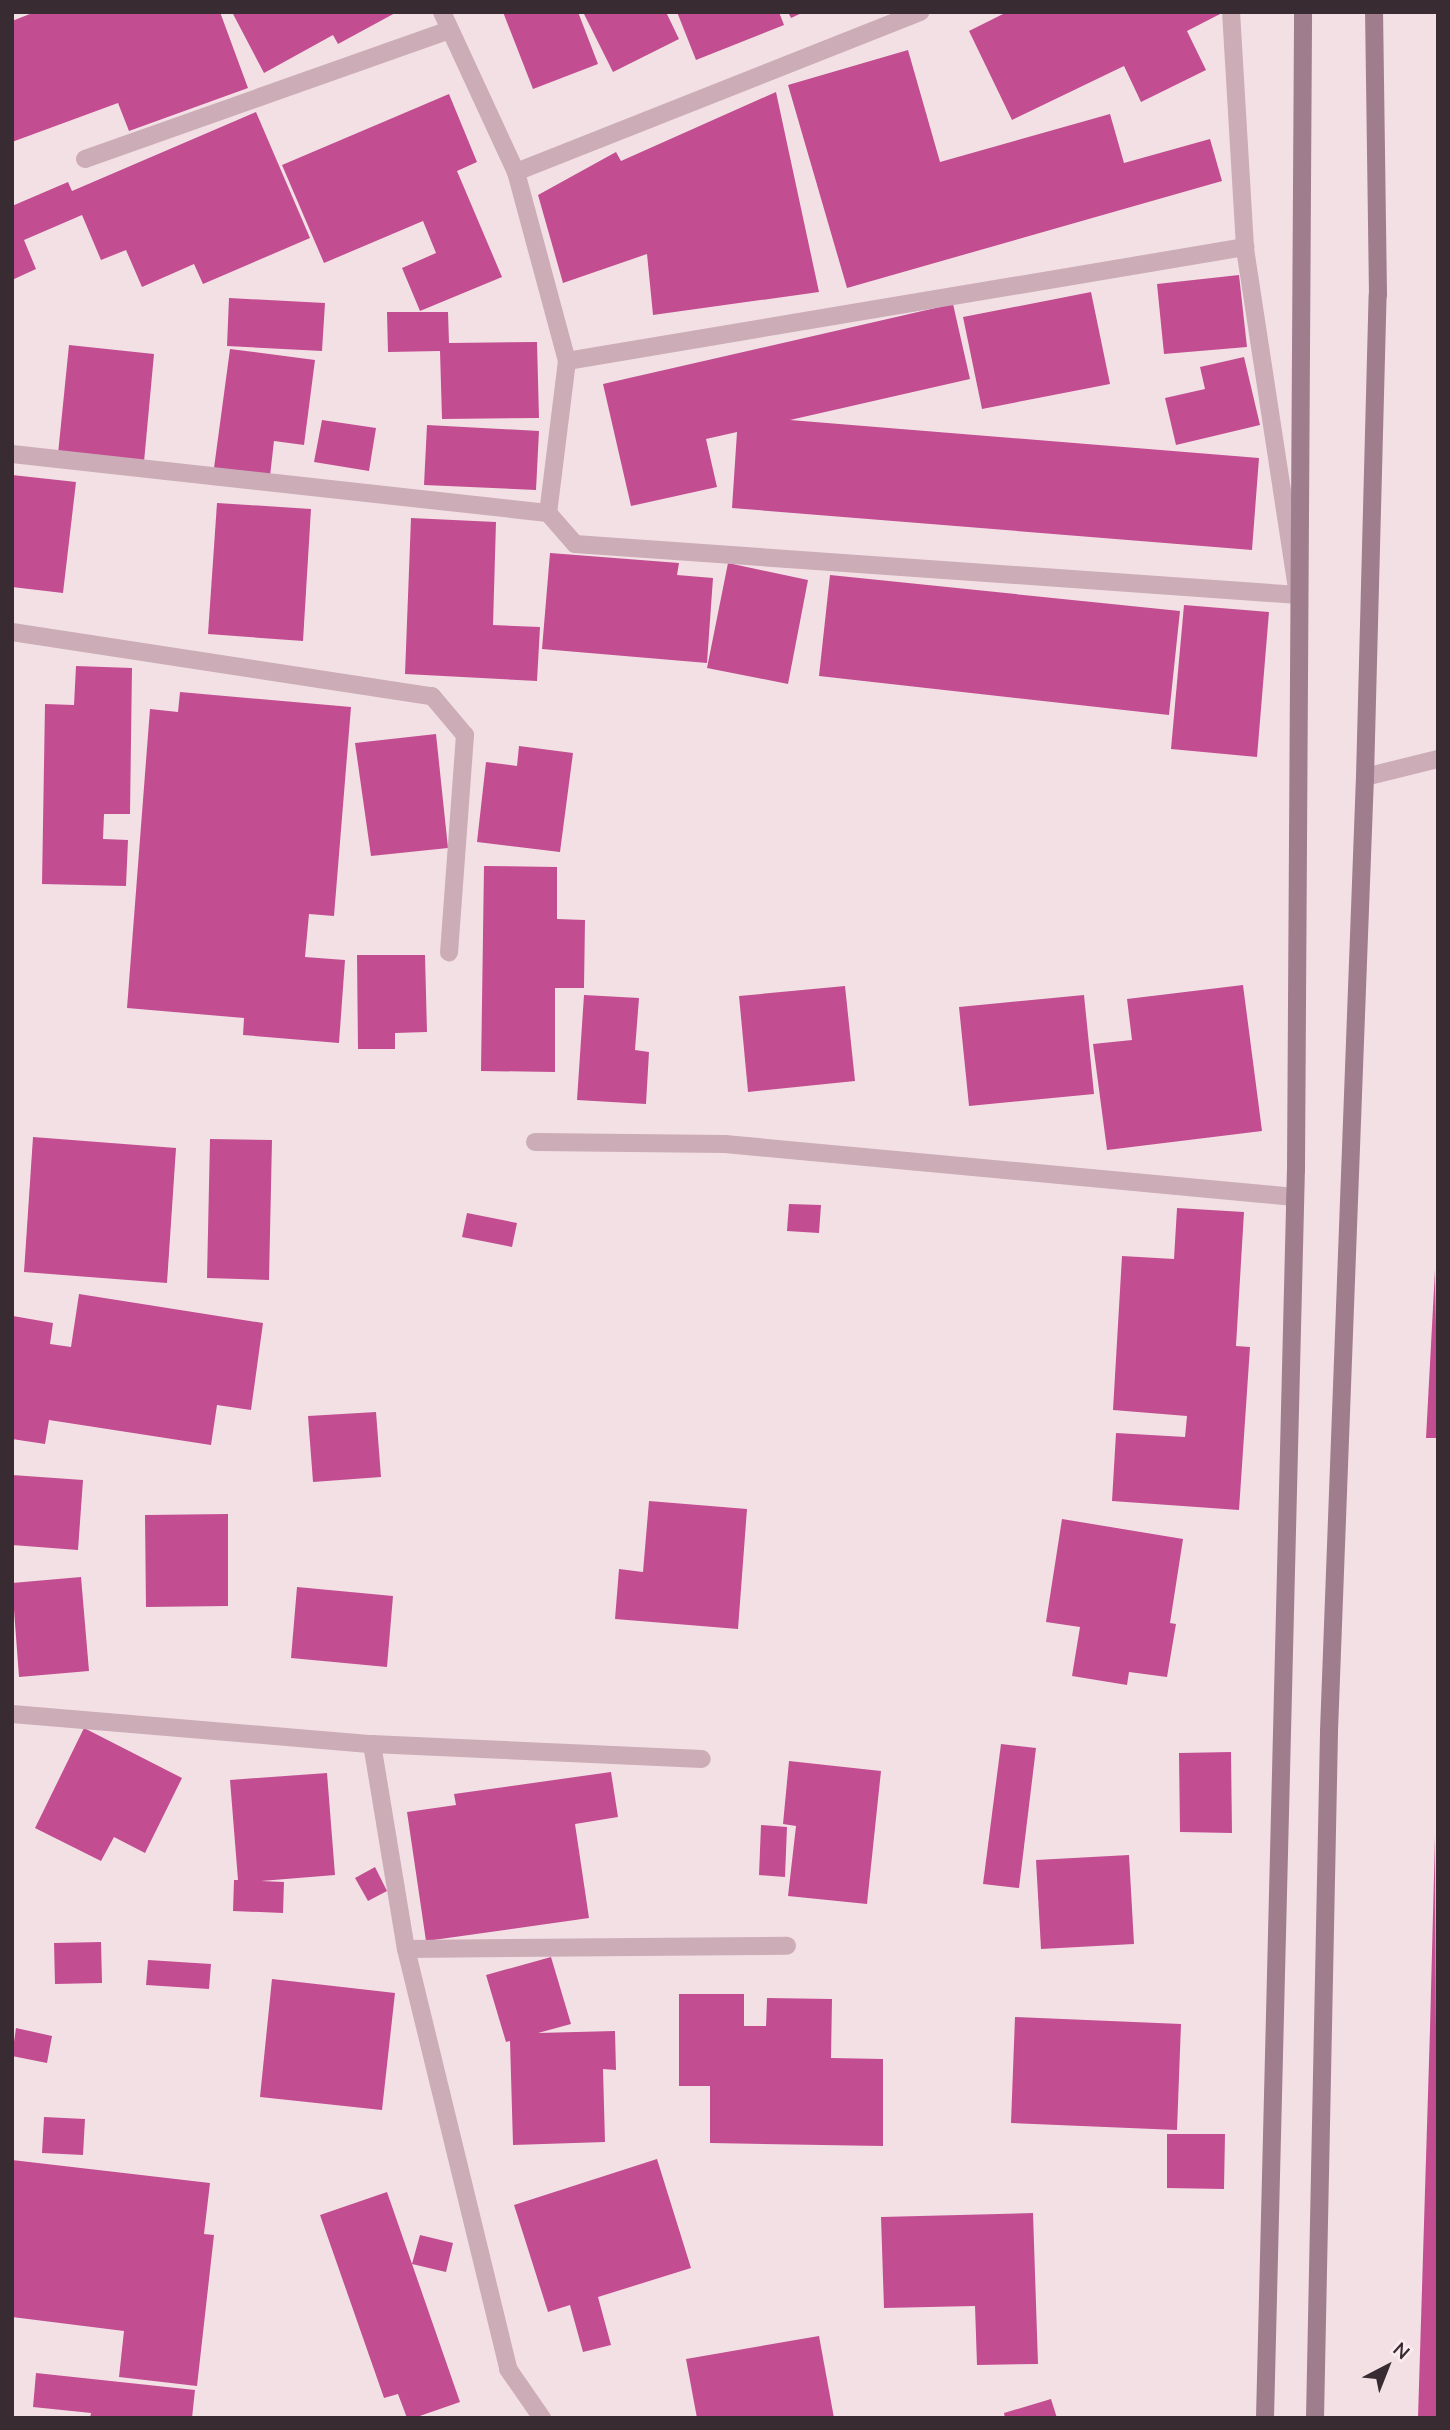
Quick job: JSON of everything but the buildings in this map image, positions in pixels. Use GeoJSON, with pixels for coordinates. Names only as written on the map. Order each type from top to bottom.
{"type":"FeatureCollection","features":[{"type":"Feature","properties":{"kind":"main road"},"geometry":{"type":"LineString","coordinates":[[1265,2418],[1295,1197],[1303,12]]}},
{"type":"Feature","properties":{"kind":"main road"},"geometry":{"type":"LineString","coordinates":[[1315,2418],[1329,1731],[1365,777],[1378,295],[1374,12]]}},
{"type":"Feature","properties":{"kind":"street"},"geometry":{"type":"LineString","coordinates":[[442,12],[516,172],[567,360],[548,513]]}},
{"type":"Feature","properties":{"kind":"street"},"geometry":{"type":"LineString","coordinates":[[516,172],[921,12]]}},
{"type":"Feature","properties":{"kind":"street"},"geometry":{"type":"LineString","coordinates":[[12,454],[548,513],[575,544],[1298,595],[1245,247],[1231,12]]}},
{"type":"Feature","properties":{"kind":"street"},"geometry":{"type":"LineString","coordinates":[[85,159],[449,30]]}},
{"type":"Feature","properties":{"kind":"street"},"geometry":{"type":"LineString","coordinates":[[567,360],[1245,247]]}},
{"type":"Feature","properties":{"kind":"street"},"geometry":{"type":"LineString","coordinates":[[12,632],[432,696],[465,736],[449,952]]}},
{"type":"Feature","properties":{"kind":"street"},"geometry":{"type":"LineString","coordinates":[[1365,777],[1438,759]]}},
{"type":"Feature","properties":{"kind":"street"},"geometry":{"type":"LineString","coordinates":[[535,1142],[725,1144],[1295,1197]]}},
{"type":"Feature","properties":{"kind":"street"},"geometry":{"type":"LineString","coordinates":[[12,1714],[372,1744],[702,1759]]}},
{"type":"Feature","properties":{"kind":"street"},"geometry":{"type":"LineString","coordinates":[[372,1744],[406,1949],[508,2369],[541,2418]]}},
{"type":"Feature","properties":{"kind":"street"},"geometry":{"type":"LineString","coordinates":[[406,1949],[787,1946]]}}]}
